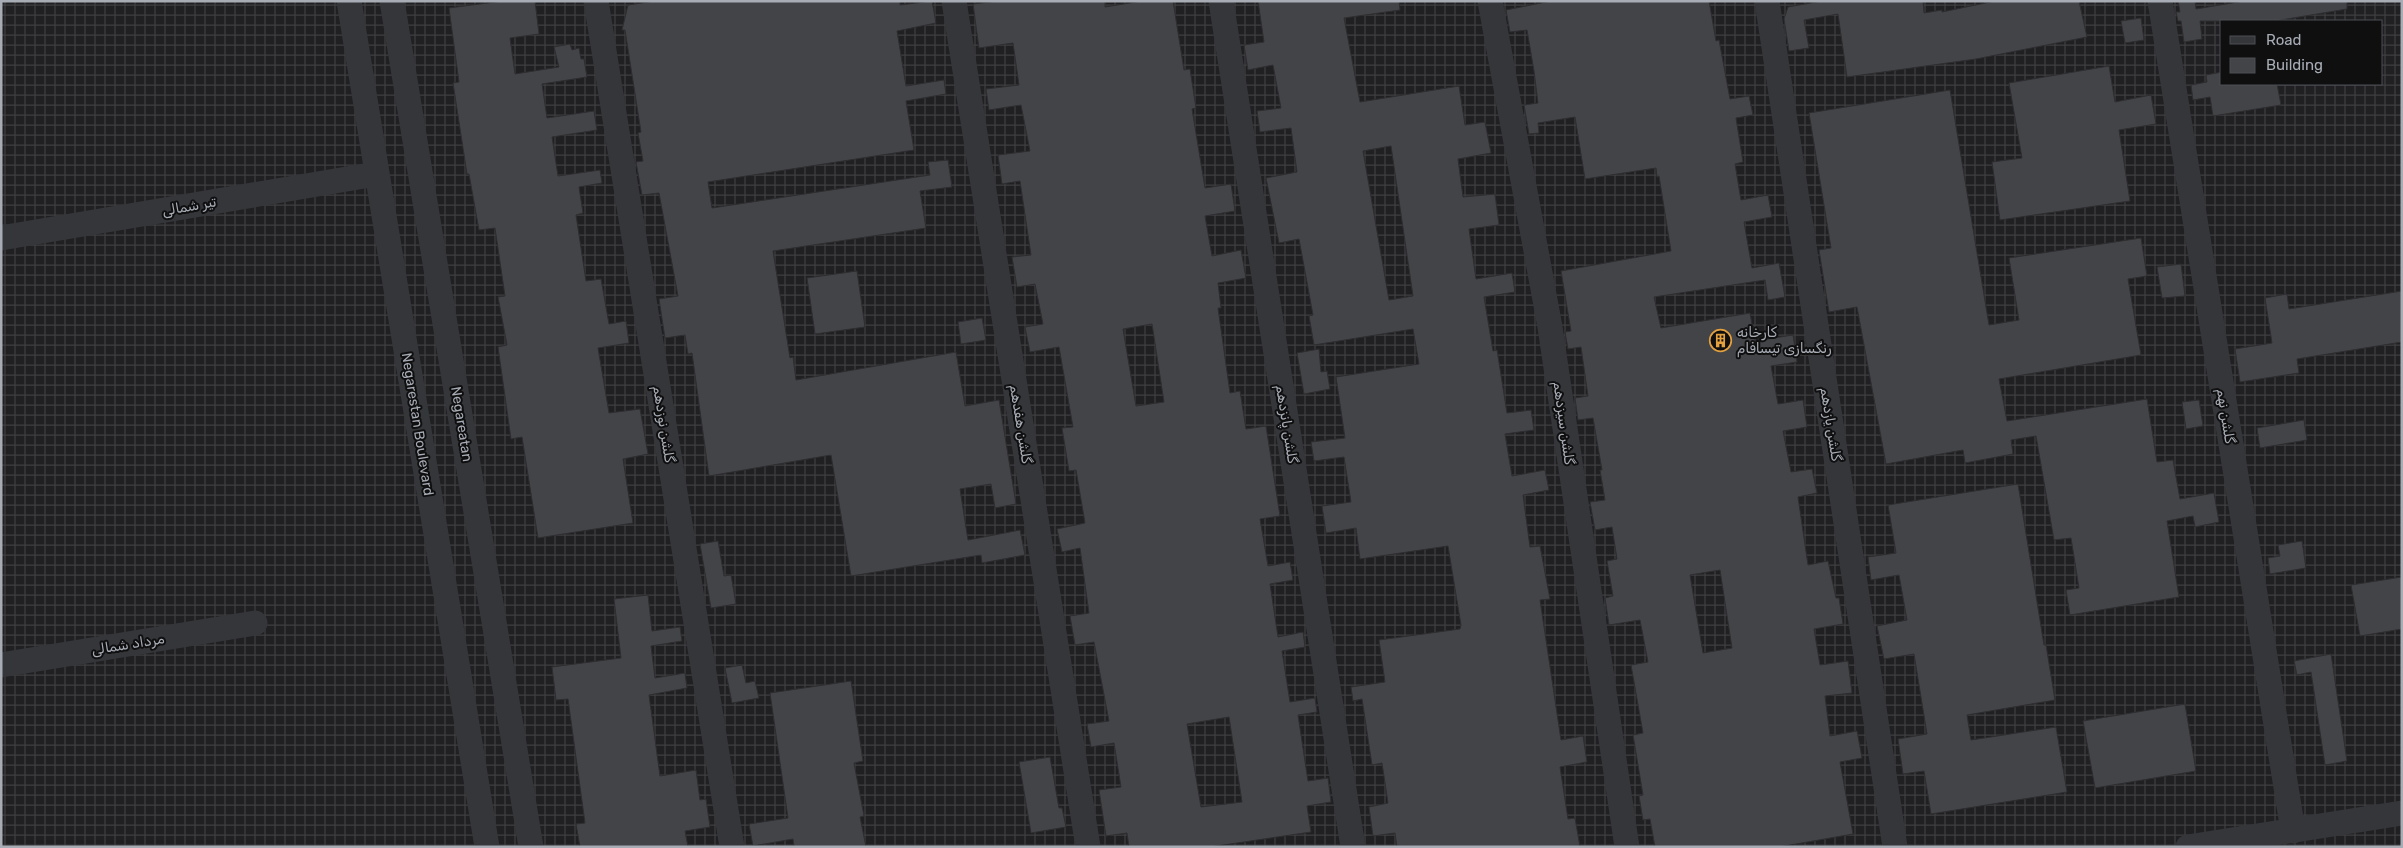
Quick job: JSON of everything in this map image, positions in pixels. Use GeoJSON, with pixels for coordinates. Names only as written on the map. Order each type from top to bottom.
{"type":"FeatureCollection","features":[{"type":"Feature","properties":{"kind":"street","name":"Negarestan Boulevard"},"geometry":{"type":"LineString","coordinates":[[349,1],[488,847]]}},
{"type":"Feature","properties":{"kind":"street","name":"Negareatan"},"geometry":{"type":"LineString","coordinates":[[392,1],[531,847]]}},
{"type":"Feature","properties":{"kind":"street","name":"گلشن نوزدهم"},"geometry":{"type":"LineString","coordinates":[[596,1],[732,847]]}},
{"type":"Feature","properties":{"kind":"street","name":"گلشن هفدهم"},"geometry":{"type":"LineString","coordinates":[[954,1],[1088,847]]}},
{"type":"Feature","properties":{"kind":"street","name":"گلشن پانزدهم"},"geometry":{"type":"LineString","coordinates":[[1221,1],[1353,847]]}},
{"type":"Feature","properties":{"kind":"street","name":"گلشن سیزدهم"},"geometry":{"type":"LineString","coordinates":[[1490,1],[1550,327],[1627,847]]}},
{"type":"Feature","properties":{"kind":"street","name":"گلشن یازدهم"},"geometry":{"type":"LineString","coordinates":[[1767,1],[1895,847]]}},
{"type":"Feature","properties":{"kind":"street","name":"گلشن نهم"},"geometry":{"type":"LineString","coordinates":[[2160,1],[2293,831]]}},
{"type":"Feature","properties":{"kind":"street","name":"تیر شمالی"},"geometry":{"type":"LineString","coordinates":[[1,238],[376,174]]}},
{"type":"Feature","properties":{"kind":"street","name":"مرداد شمالی"},"geometry":{"type":"LineString","coordinates":[[1,665],[255,623]]}},
{"type":"Feature","properties":{"kind":"street"},"geometry":{"type":"LineString","coordinates":[[2188,847],[2402,813]]}},
{"type":"Feature","properties":{"kind":"shaded area"},"geometry":{"type":"Polygon","coordinates":[[[1,1],[2402,1],[2402,847],[1,847],[1,1]]]}},
{"type":"Feature","properties":{"kind":"building"},"geometry":{"type":"Polygon","coordinates":[[[503,1],[535,1],[539,34],[510,38],[515,74],[559,67],[554,47],[570,44],[572,50],[579,48],[581,59],[584,59],[587,77],[542,84],[547,118],[594,111],[597,130],[552,137],[558,176],[600,170],[602,183],[579,187],[583,213],[576,215],[586,281],[601,279],[609,324],[626,321],[629,343],[598,348],[609,413],[640,409],[648,454],[623,459],[633,523],[538,538],[522,437],[511,439],[498,347],[507,345],[498,297],[505,296],[495,228],[479,230],[469,174],[467,174],[453,83],[459,82],[449,8],[503,1]]]}},
{"type":"Feature","properties":{"kind":"building"},"geometry":{"type":"Polygon","coordinates":[[[655,1],[900,1],[900,5],[932,1],[936,23],[897,31],[906,86],[944,80],[946,94],[906,101],[914,150],[708,182],[712,208],[930,175],[928,162],[948,160],[952,187],[920,191],[926,228],[773,251],[790,358],[793,357],[796,380],[956,352],[965,406],[999,400],[1016,504],[995,508],[991,484],[960,489],[968,540],[1020,530],[1025,555],[982,563],[981,555],[851,576],[831,455],[709,476],[692,353],[688,354],[685,335],[665,338],[659,299],[678,296],[659,193],[642,195],[636,162],[643,161],[638,133],[641,132],[625,30],[622,30],[628,5],[655,1]]]}},
{"type":"Feature","properties":{"kind":"building"},"geometry":{"type":"Polygon","coordinates":[[[998,1],[1105,1],[1105,7],[1142,1],[1173,1],[1184,70],[1190,69],[1196,108],[1192,109],[1205,188],[1231,184],[1235,211],[1205,216],[1212,256],[1241,250],[1246,278],[1218,283],[1221,308],[1218,308],[1230,393],[1240,391],[1246,429],[1266,426],[1280,516],[1260,519],[1268,566],[1290,562],[1293,580],[1270,584],[1278,637],[1303,632],[1305,647],[1282,651],[1290,702],[1315,698],[1317,712],[1298,715],[1308,781],[1328,778],[1331,802],[1307,806],[1311,832],[1210,847],[1129,847],[1127,833],[1106,836],[1099,790],[1121,787],[1114,743],[1091,747],[1087,724],[1109,721],[1094,642],[1075,645],[1070,616],[1089,613],[1080,548],[1062,552],[1057,529],[1085,523],[1076,470],[1069,471],[1062,428],[1073,427],[1059,347],[1030,352],[1025,327],[1043,324],[1035,284],[1017,287],[1012,257],[1031,255],[1020,181],[1002,184],[998,155],[1030,151],[1021,105],[989,110],[986,89],[1019,85],[1013,43],[979,48],[973,4],[998,1]],[[1152,324],[1123,329],[1136,406],[1164,402],[1152,324]],[[1229,717],[1187,724],[1201,807],[1242,802],[1229,717]]]}},
{"type":"Feature","properties":{"kind":"building"},"geometry":{"type":"Polygon","coordinates":[[[1258,1],[1399,1],[1400,10],[1344,18],[1360,102],[1459,86],[1465,125],[1485,122],[1491,153],[1458,159],[1463,197],[1495,194],[1499,225],[1469,229],[1476,279],[1512,273],[1515,292],[1484,297],[1493,351],[1497,350],[1507,413],[1531,410],[1534,430],[1505,434],[1512,476],[1545,470],[1549,490],[1523,495],[1530,547],[1540,546],[1550,599],[1540,600],[1561,740],[1583,736],[1587,762],[1560,767],[1568,819],[1575,818],[1580,847],[1397,847],[1395,833],[1373,836],[1369,807],[1388,803],[1382,763],[1372,765],[1362,699],[1353,701],[1351,687],[1385,682],[1379,640],[1460,629],[1461,625],[1448,546],[1360,559],[1356,528],[1326,533],[1322,506],[1351,502],[1344,457],[1314,461],[1311,442],[1345,438],[1336,377],[1419,364],[1413,329],[1314,345],[1309,316],[1313,315],[1299,239],[1279,243],[1266,178],[1297,172],[1291,128],[1260,132],[1257,111],[1281,108],[1273,65],[1248,70],[1244,45],[1264,42],[1258,1]],[[1391,146],[1363,151],[1389,300],[1413,296],[1391,146]]]}},
{"type":"Feature","properties":{"kind":"building"},"geometry":{"type":"Polygon","coordinates":[[[1551,1],[1709,1],[1716,41],[1719,40],[1730,99],[1749,96],[1753,115],[1736,118],[1743,162],[1735,164],[1741,200],[1768,195],[1772,217],[1744,222],[1752,268],[1779,263],[1785,297],[1768,300],[1765,280],[1654,297],[1661,328],[1750,313],[1755,341],[1793,335],[1797,362],[1771,366],[1778,404],[1803,400],[1807,427],[1783,431],[1791,472],[1812,469],[1817,493],[1798,497],[1808,565],[1828,561],[1836,598],[1839,598],[1843,624],[1814,629],[1820,665],[1848,661],[1852,693],[1825,696],[1830,736],[1857,731],[1862,758],[1840,762],[1853,834],[1779,847],[1655,847],[1650,819],[1643,820],[1639,796],[1643,795],[1633,735],[1643,733],[1631,665],[1648,662],[1640,620],[1609,625],[1605,598],[1613,596],[1607,561],[1617,559],[1612,527],[1595,530],[1590,502],[1605,500],[1600,470],[1602,470],[1593,418],[1578,420],[1575,398],[1588,396],[1581,347],[1568,349],[1565,332],[1571,331],[1561,271],[1671,251],[1659,176],[1657,177],[1656,168],[1585,179],[1575,117],[1538,123],[1539,133],[1529,134],[1524,105],[1538,103],[1527,30],[1510,32],[1506,10],[1551,1]],[[1720,570],[1690,575],[1703,653],[1732,648],[1720,570]]]}},
{"type":"Feature","properties":{"kind":"building"},"geometry":{"type":"Polygon","coordinates":[[[1822,1],[1923,1],[1924,13],[1942,10],[1942,12],[1995,1],[2079,1],[2087,37],[1976,59],[1847,77],[1838,14],[1804,20],[1809,48],[1789,51],[1784,19],[1788,7],[1822,1]]]}},
{"type":"Feature","properties":{"kind":"building"},"geometry":{"type":"Polygon","coordinates":[[[2178,1],[2195,1],[2196,9],[2244,1],[2347,1],[2347,9],[2281,20],[2200,21],[2202,39],[2184,42],[2181,21],[2178,21],[2176,12],[2180,12],[2178,1]]]}},
{"type":"Feature","properties":{"kind":"building"},"geometry":{"type":"Polygon","coordinates":[[[2141,18],[2144,40],[2125,43],[2121,21],[2141,18]]]}},
{"type":"Feature","properties":{"kind":"building"},"geometry":{"type":"Polygon","coordinates":[[[2109,66],[2115,102],[2151,95],[2156,124],[2119,130],[2130,201],[2000,220],[1992,162],[2022,158],[2009,83],[2109,66]]]}},
{"type":"Feature","properties":{"kind":"building"},"geometry":{"type":"Polygon","coordinates":[[[2220,72],[2220,85],[2277,85],[2281,105],[2213,116],[2210,97],[2193,100],[2191,85],[2207,82],[2206,75],[2220,72]]]}},
{"type":"Feature","properties":{"kind":"building"},"geometry":{"type":"Polygon","coordinates":[[[1950,90],[1989,325],[2019,320],[2009,258],[2141,238],[2147,276],[2128,279],[2141,355],[1999,379],[2007,421],[2147,399],[2157,462],[2173,460],[2180,499],[2214,493],[2219,522],[2195,527],[2193,516],[2167,521],[2179,597],[2070,615],[2066,590],[2079,588],[2071,538],[2054,540],[2036,436],[2011,440],[2013,454],[1965,463],[1963,450],[1886,464],[1857,307],[1829,312],[1819,250],[1831,248],[1809,113],[1950,90]]]}},
{"type":"Feature","properties":{"kind":"building"},"geometry":{"type":"Polygon","coordinates":[[[2181,264],[2185,296],[2162,298],[2157,267],[2181,264]]]}},
{"type":"Feature","properties":{"kind":"building"},"geometry":{"type":"Polygon","coordinates":[[[857,271],[865,327],[815,334],[807,278],[857,271]]]}},
{"type":"Feature","properties":{"kind":"building"},"geometry":{"type":"Polygon","coordinates":[[[2402,291],[2402,342],[2297,359],[2299,373],[2240,382],[2235,349],[2272,343],[2265,298],[2287,294],[2289,309],[2402,291]]]}},
{"type":"Feature","properties":{"kind":"building"},"geometry":{"type":"Polygon","coordinates":[[[982,318],[986,340],[961,344],[958,322],[982,318]]]}},
{"type":"Feature","properties":{"kind":"building"},"geometry":{"type":"Polygon","coordinates":[[[1319,349],[1321,372],[1327,371],[1330,389],[1304,394],[1297,353],[1319,349]]]}},
{"type":"Feature","properties":{"kind":"building"},"geometry":{"type":"Polygon","coordinates":[[[2199,400],[2203,426],[2186,429],[2182,402],[2199,400]]]}},
{"type":"Feature","properties":{"kind":"building"},"geometry":{"type":"Polygon","coordinates":[[[2304,420],[2307,440],[2260,448],[2257,428],[2304,420]]]}},
{"type":"Feature","properties":{"kind":"building"},"geometry":{"type":"Polygon","coordinates":[[[2018,484],[2044,645],[2046,645],[2055,700],[1967,715],[1971,740],[2056,727],[2067,792],[1931,814],[1924,771],[1903,774],[1898,739],[1927,734],[1914,654],[1884,659],[1877,626],[1907,620],[1899,575],[1871,580],[1868,557],[1896,553],[1888,505],[2018,484]]]}},
{"type":"Feature","properties":{"kind":"building"},"geometry":{"type":"Polygon","coordinates":[[[718,541],[724,576],[731,575],[736,604],[711,608],[700,544],[718,541]]]}},
{"type":"Feature","properties":{"kind":"building"},"geometry":{"type":"Polygon","coordinates":[[[2302,541],[2306,568],[2270,574],[2268,558],[2280,556],[2278,545],[2302,541]]]}},
{"type":"Feature","properties":{"kind":"building"},"geometry":{"type":"Polygon","coordinates":[[[2402,577],[2402,629],[2360,636],[2351,585],[2402,577]]]}},
{"type":"Feature","properties":{"kind":"building"},"geometry":{"type":"Polygon","coordinates":[[[648,595],[652,631],[680,627],[682,641],[651,646],[655,678],[685,673],[687,688],[649,695],[660,776],[696,770],[700,800],[706,799],[710,827],[685,831],[688,847],[580,847],[576,824],[585,823],[568,699],[556,700],[552,667],[621,658],[614,599],[648,595]]]}},
{"type":"Feature","properties":{"kind":"building"},"geometry":{"type":"Polygon","coordinates":[[[2331,654],[2347,761],[2325,765],[2311,672],[2297,675],[2294,661],[2331,654]]]}},
{"type":"Feature","properties":{"kind":"building"},"geometry":{"type":"Polygon","coordinates":[[[742,665],[746,683],[755,681],[759,698],[732,703],[725,668],[742,665]]]}},
{"type":"Feature","properties":{"kind":"building"},"geometry":{"type":"Polygon","coordinates":[[[851,681],[863,761],[854,763],[864,816],[860,817],[866,847],[794,847],[793,839],[753,846],[749,824],[788,818],[770,693],[851,681]]]}},
{"type":"Feature","properties":{"kind":"building"},"geometry":{"type":"Polygon","coordinates":[[[2185,704],[2196,771],[2095,788],[2083,721],[2185,704]]]}},
{"type":"Feature","properties":{"kind":"building"},"geometry":{"type":"Polygon","coordinates":[[[1050,757],[1059,808],[1062,808],[1066,827],[1031,833],[1019,762],[1050,757]]]}},
{"type":"Feature","properties":{"kind":"place","name":"کارخانه رنگسازی تیسافام"},"geometry":{"type":"Point","coordinates":[1721,340]}}]}
